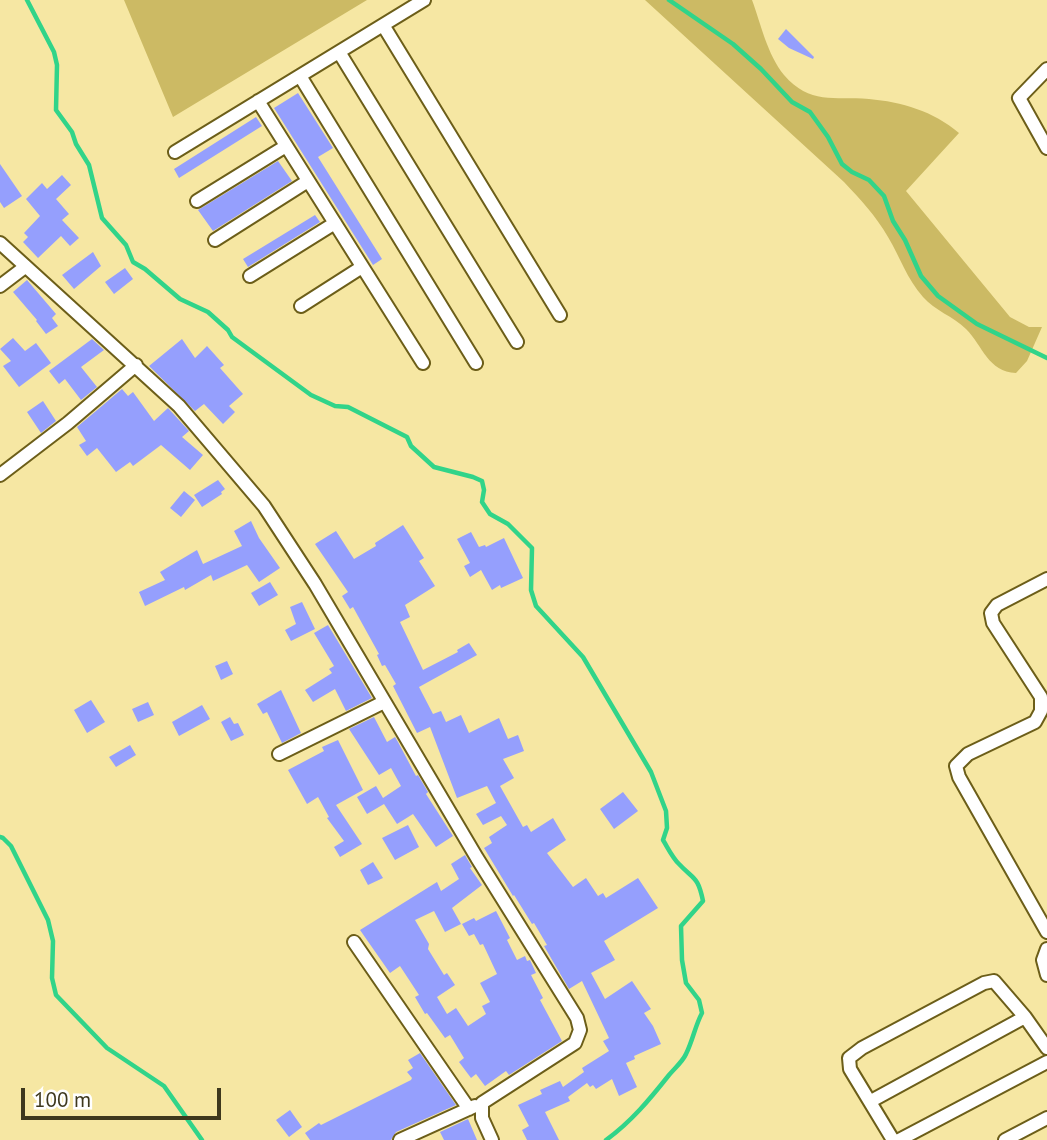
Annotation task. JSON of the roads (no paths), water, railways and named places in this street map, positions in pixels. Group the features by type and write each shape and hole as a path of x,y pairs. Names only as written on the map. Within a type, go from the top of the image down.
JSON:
{"street":[{"path":"175,152 424,0"},
{"path":"383,25 560,314"},
{"path":"339,52 517,342"},
{"path":"1047,69 1019,98 1047,148"},
{"path":"300,76 476,363"},
{"path":"258,101 423,363"},
{"path":"197,201 286,145"},
{"path":"215,240 308,181"},
{"path":"250,276 335,223"},
{"path":"0,243 179,406 264,506 315,584 477,858 576,1018 580,1030 575,1043 482,1104 400,1140"},
{"path":"0,286 25,267"},
{"path":"301,306 362,267"},
{"path":"0,475 68,423 136,365"},
{"path":"1047,579 997,605 991,613 993,622 1041,697 1041,710 1035,722 968,754 956,766 959,777 1047,932"},
{"path":"279,754 384,702"},
{"path":"354,942 468,1109"},
{"path":"1047,949 1043,960 1047,975"},
{"path":"893,1140 850,1069 849,1058 862,1048 984,983 994,981 1047,1048"},
{"path":"871,1101 1025,1017"},
{"path":"900,1140 1047,1062"},
{"path":"482,1104 482,1118 492,1140"},
{"path":"1005,1140 1047,1118"}],"waterway":[{"path":"27,0 54,52 57,65 56,110 72,132 89,165 102,218 126,245 133,262 180,299 208,312 232,337 311,395 335,406 348,407 407,437 411,446 434,467 482,481 482,502 490,514 508,524 532,548 531,590 536,606 583,657 651,772 666,811 667,828 663,840 697,883 703,901 681,926 686,983 699,1000 702,1013 683,1059 640,1110 606,1140"},
{"path":"669,0 733,44 792,102 810,112 828,137 842,164 869,180 884,196 893,221 921,276 938,296 977,324 1047,358"},
{"path":"0,837 11,846 48,920 53,941 52,978 56,995 107,1048 164,1086 202,1140"}]}
